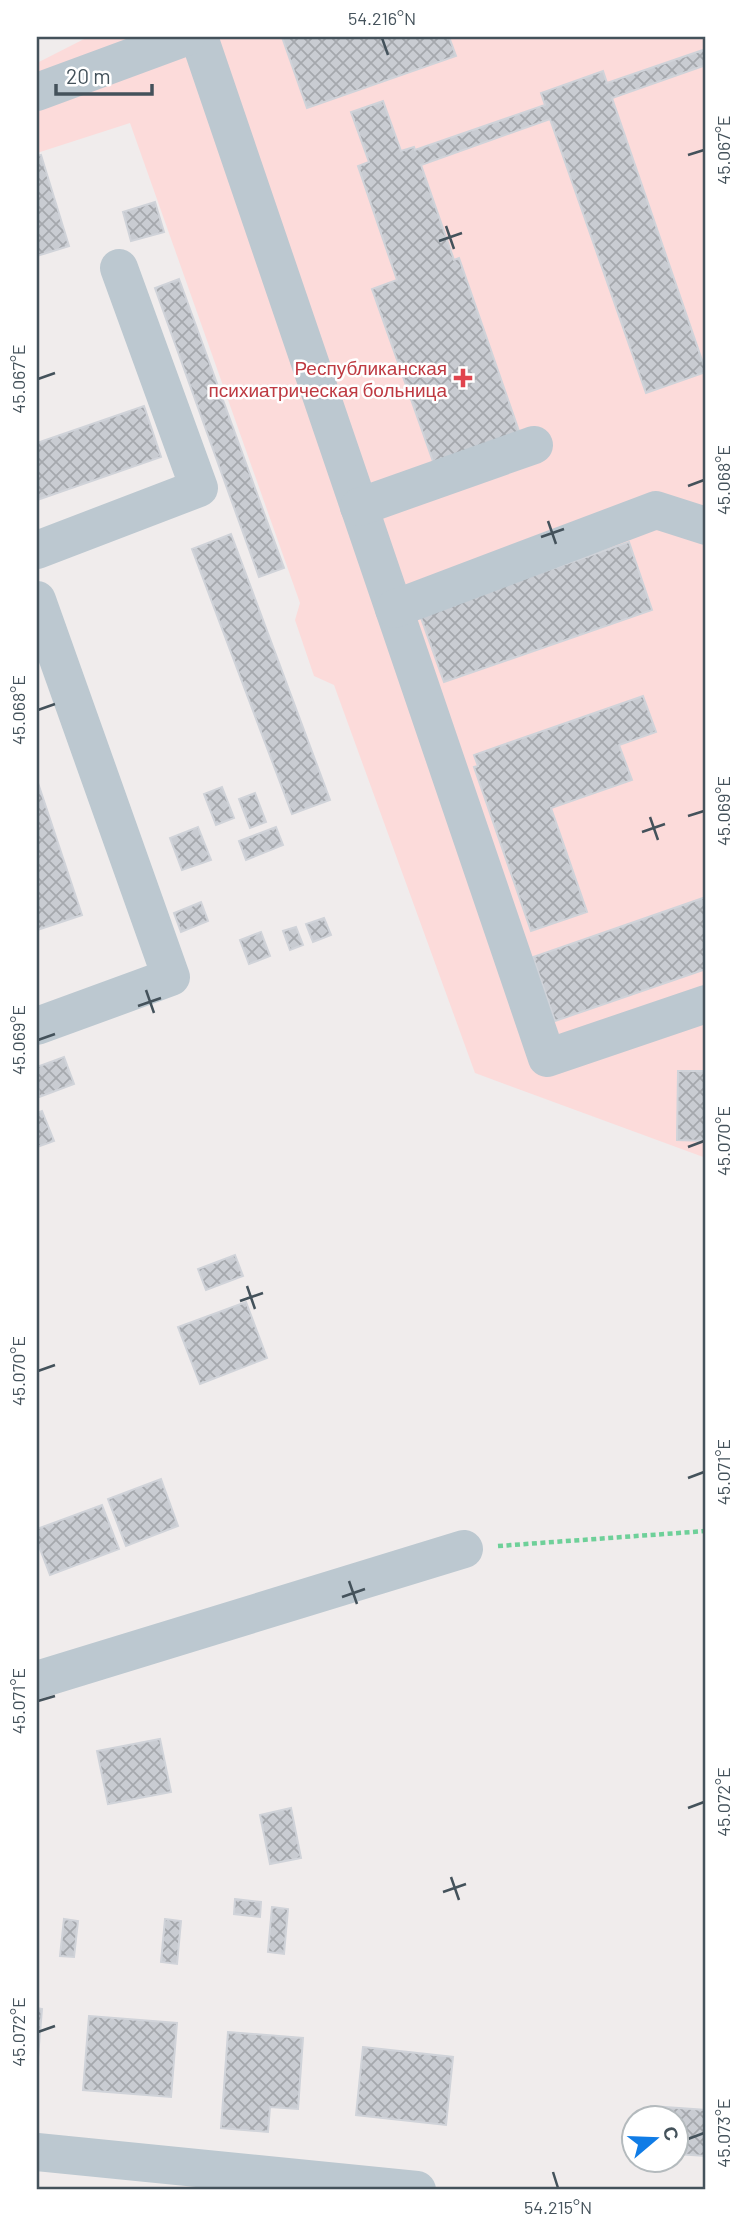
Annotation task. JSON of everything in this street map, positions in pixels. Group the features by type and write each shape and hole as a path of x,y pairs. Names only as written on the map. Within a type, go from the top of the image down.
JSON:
{"street":[{"path":"37,92 186,37"},
{"path":"199,37 547,1058 706,1004"},
{"path":"37,550 199,488 119,268"},
{"path":"359,506 534,445"},
{"path":"394,609 656,510 706,526"},
{"path":"37,600 172,977 37,1026"},
{"path":"37,1680 464,1549"},
{"path":"37,2152 416,2190"}],"path":[{"path":"464,1549 706,1531"}],"shaded area":[{"name":"Республиканская психиатрическая больница","path":"88,37 706,37 706,1158 475,1073 334,685 314,676 295,620 300,603 130,123 37,153 37,63"}],"building":[{"path":"282,37 449,37 456,56 307,108"},
{"path":"706,49 706,65 612,98 706,372 646,393 550,119 421,165 454,260 459,258 521,437 435,467 372,289 397,280 358,166 369,162 351,112 383,101 401,151 414,147 415,150 545,105 541,93 603,71 607,83"},
{"path":"41,155 69,246 37,256 37,156"},
{"path":"155,202 164,232 131,241 123,212"},
{"path":"179,279 284,568 259,577 155,288"},
{"path":"144,406 161,457 37,500 37,443"},
{"path":"231,534 330,800 292,814 192,549"},
{"path":"629,542 652,610 444,682 420,615"},
{"path":"643,696 656,732 619,745 632,780 551,808 587,912 531,931 474,767 478,766 474,755"},
{"path":"37,780 82,915 37,930"},
{"path":"222,787 234,818 216,825 204,794"},
{"path":"255,793 266,822 250,828 239,799"},
{"path":"198,827 211,860 182,870 170,838"},
{"path":"276,827 283,845 246,860 239,841"},
{"path":"706,897 706,969 555,1021 533,957"},
{"path":"201,902 208,921 181,932 174,913"},
{"path":"324,918 331,935 313,942 306,924"},
{"path":"296,927 303,945 290,950 283,931"},
{"path":"261,932 270,956 249,964 240,940"},
{"path":"64,1057 74,1084 39,1097 37,1067"},
{"path":"678,1071 706,1071 706,1141 677,1140"},
{"path":"42,1111 54,1141 37,1147 37,1113"},
{"path":"235,1255 243,1276 206,1290 198,1269"},
{"path":"246,1302 267,1358 200,1384 178,1327"},
{"path":"161,1479 178,1526 126,1546 108,1499"},
{"path":"102,1505 119,1549 50,1575 37,1541 37,1529"},
{"path":"160,1739 171,1792 108,1804 97,1751"},
{"path":"291,1808 301,1858 270,1864 260,1815"},
{"path":"235,1899 261,1902 260,1917 234,1914"},
{"path":"272,1907 288,1909 284,1954 268,1952"},
{"path":"64,1919 78,1921 74,1957 60,1956"},
{"path":"165,1919 181,1921 177,1964 161,1962"},
{"path":"37,2008 42,2009 37,2069"},
{"path":"89,2016 177,2023 171,2097 83,2090"},
{"path":"228,2032 303,2038 298,2109 270,2107 268,2132 221,2128"},
{"path":"363,2047 453,2057 446,2125 356,2115"},
{"path":"690,2109 706,2110 706,2156 690,2155"}],"place":[{"name":"Республиканская психиатрическая больница","path":"463,378"}]}
